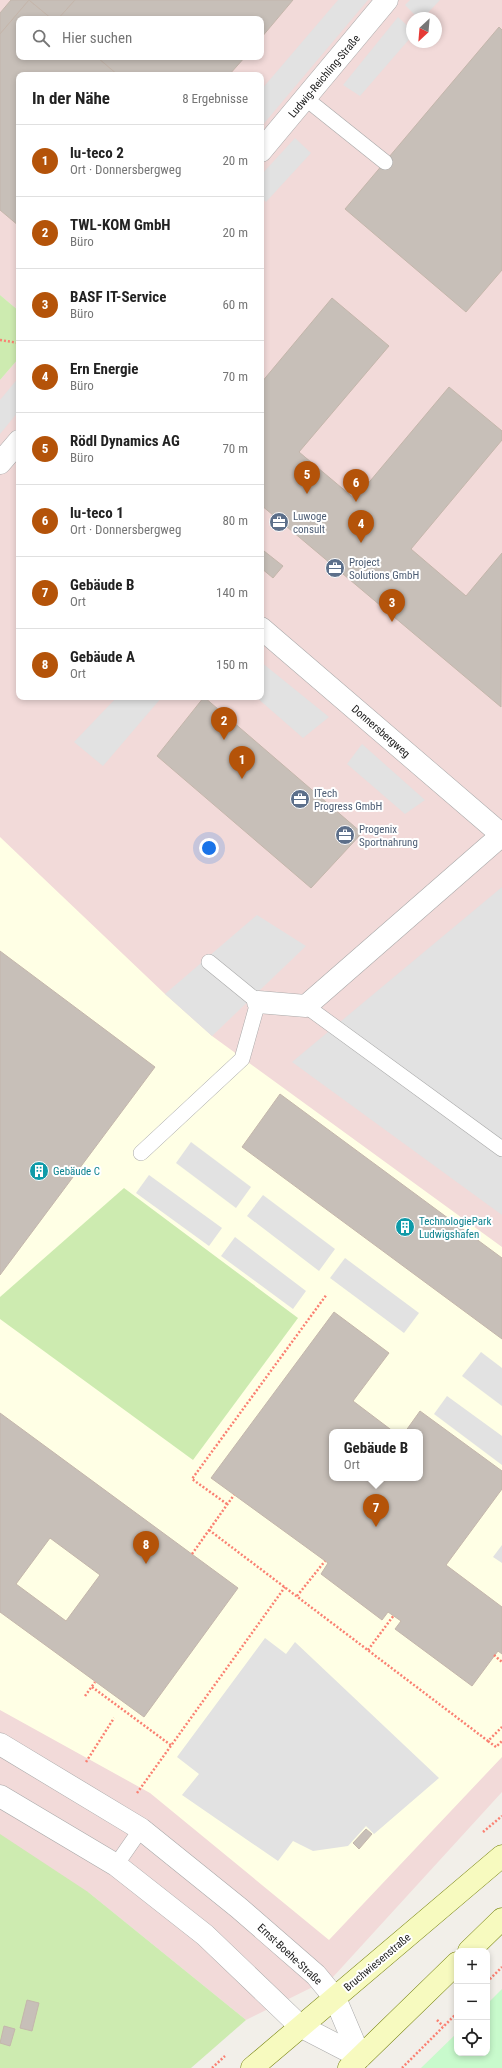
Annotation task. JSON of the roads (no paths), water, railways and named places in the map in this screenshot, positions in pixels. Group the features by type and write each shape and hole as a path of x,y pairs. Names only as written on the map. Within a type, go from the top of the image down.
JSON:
{"main road":[{"name":"Bruchwiesenstraße","path":"252,2068 502,1856"},
{"path":"472,1948 502,1919"},
{"path":"354,2063 454,1966"}],"street":[{"name":"Ludwig-Reichling-Straße","path":"264,147 387,0"},
{"path":"0,463 16,444"},
{"name":"Donnersbergweg","path":"264,631 502,835 306,1006"},
{"path":"258,1002 306,1006"},
{"name":"Ernst-Boehe-Straße","path":"0,1744 141,1829 239,1908 316,1976 335,1998 354,2063"},
{"path":"0,1796 116,1866 205,1935 300,2026 354,2063"}],"lane":[{"path":"305,98 385,162"},
{"path":"141,1153 242,1059 258,1002 209,962"},
{"path":"306,1006 502,1149"},
{"path":"116,1866 141,1829"}],"place":[{"name":"Rödl Dynamics AG","path":"307,494"},
{"name":"lu-teco 1","path":"356,502"},
{"name":"Luwoge consult","path":"279,522"},
{"name":"Ern Energie","path":"361,543"},
{"name":"Project Solutions GmbH","path":"335,568"},
{"name":"BASF IT-Service","path":"392,622"},
{"name":"TWL-KOM GmbH","path":"224,740"},
{"name":"lu-teco 2","path":"242,779"},
{"name":"ITech Progress GmbH","path":"300,799"},
{"name":"Progenix Sportnahrung","path":"345,835"},
{"name":"Gebäude C","path":"39,1171"},
{"name":"TechnologiePark Ludwigshafen","path":"405,1227"},
{"name":"Gebäude B","path":"376,1527"},
{"name":"Gebäude A","path":"146,1564"}]}
